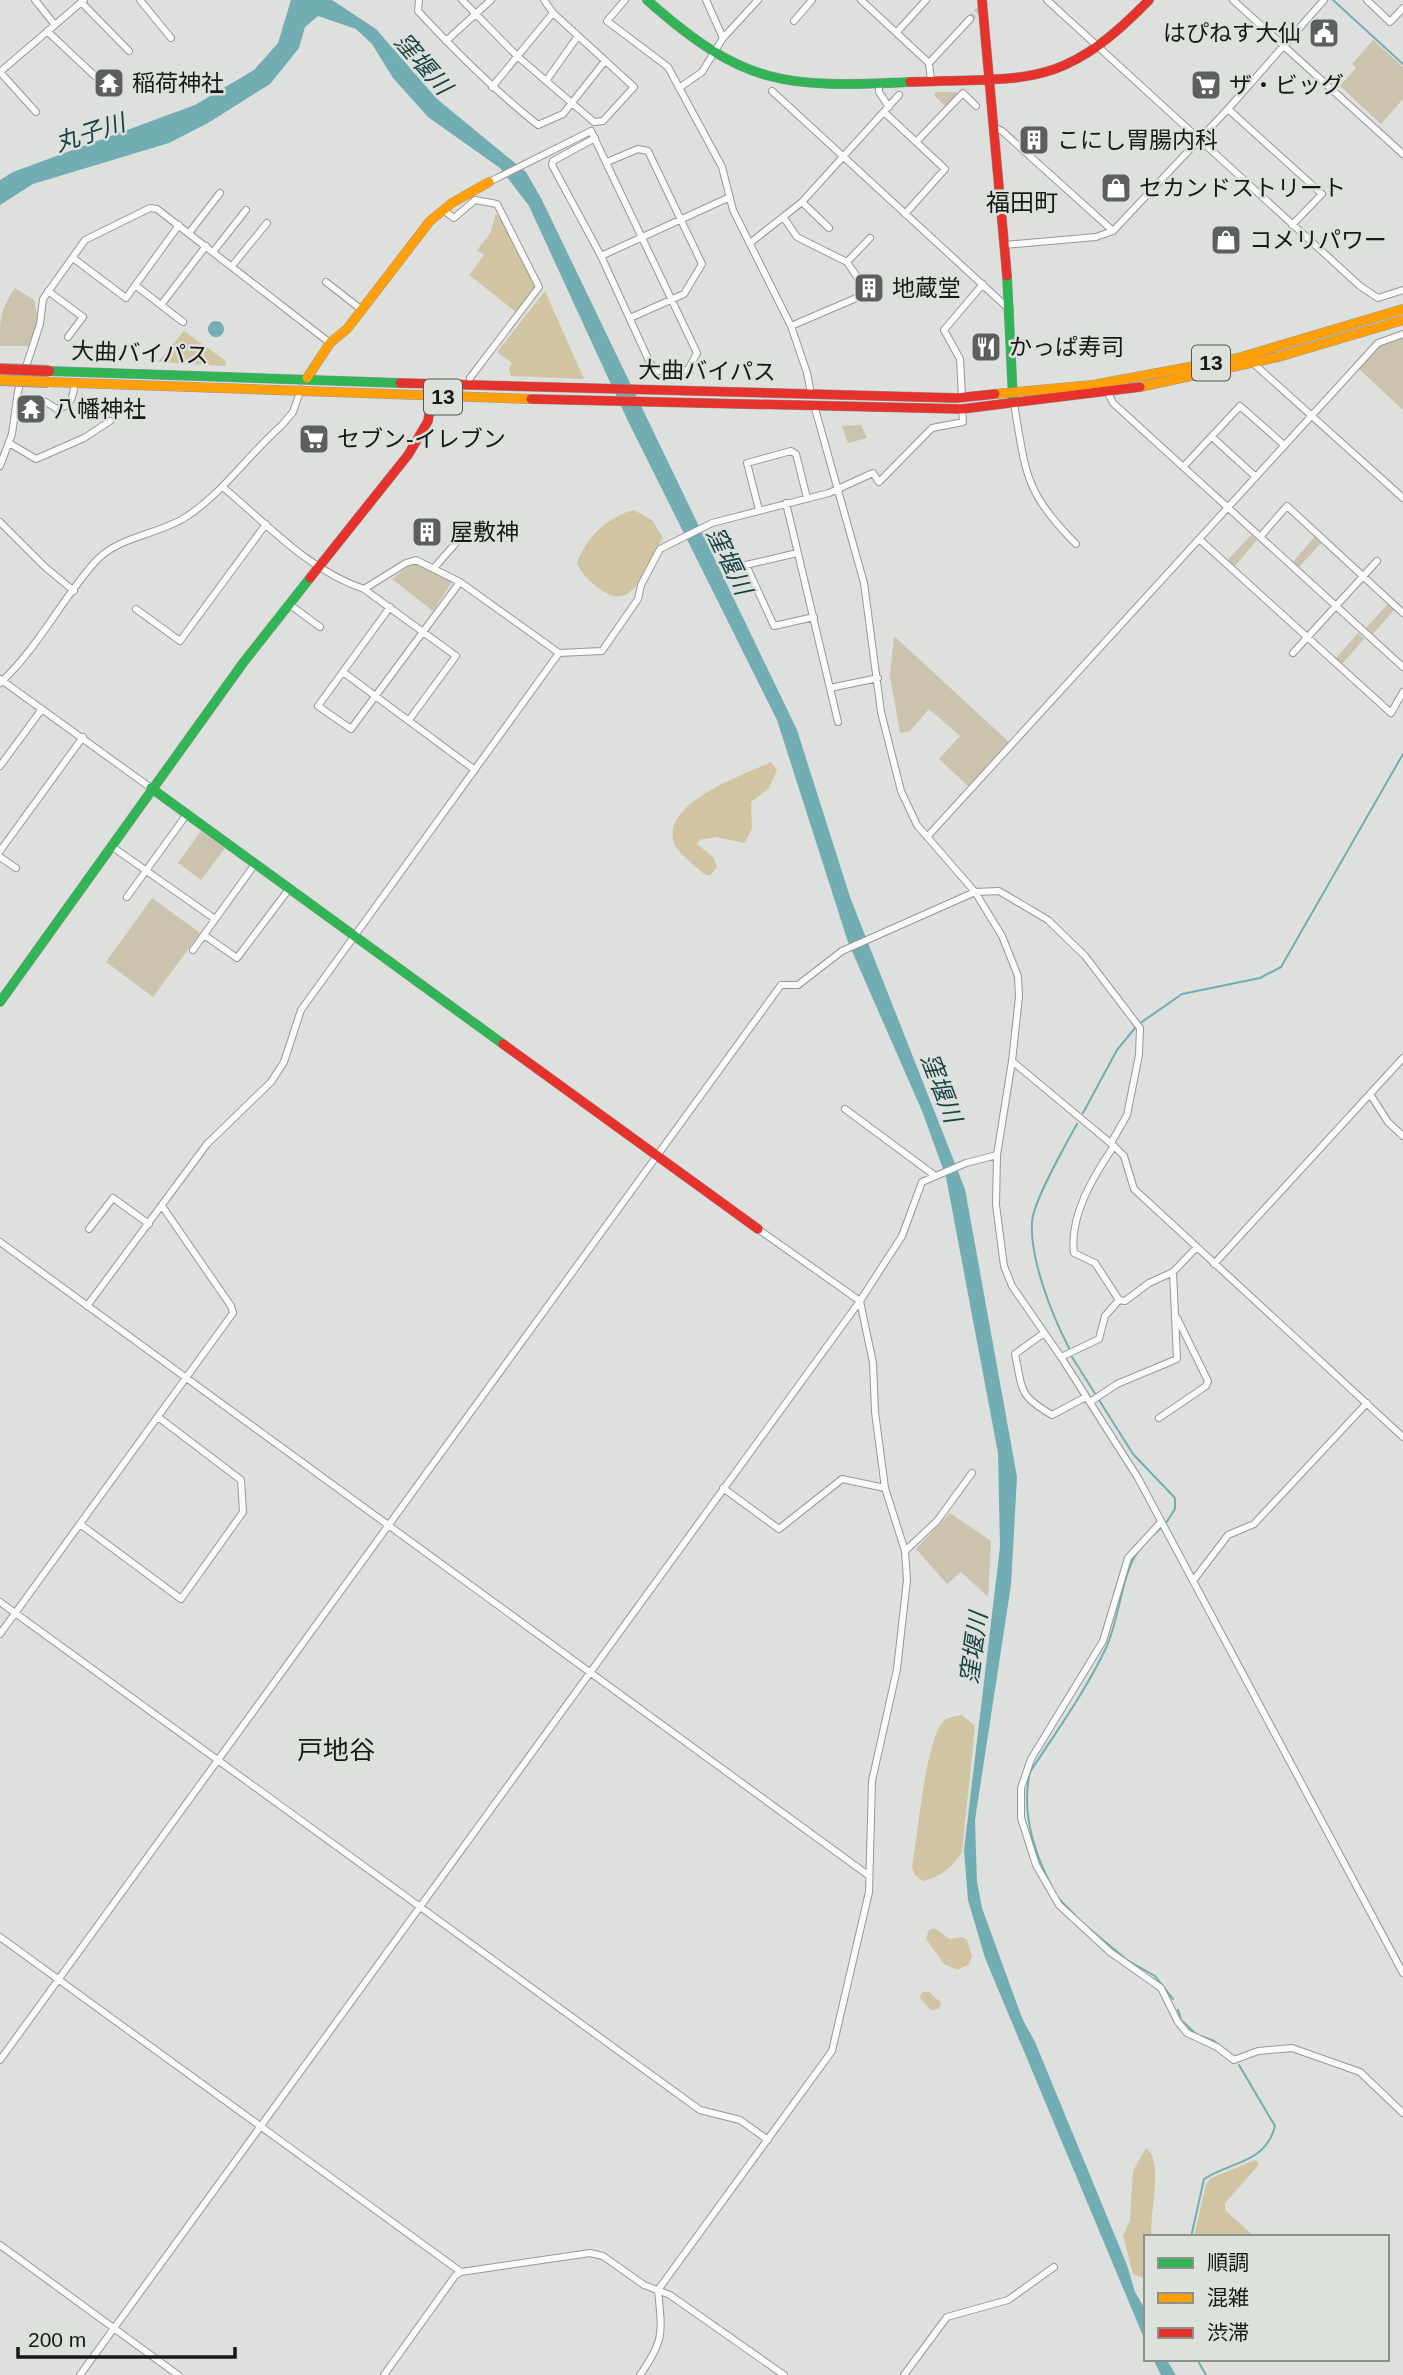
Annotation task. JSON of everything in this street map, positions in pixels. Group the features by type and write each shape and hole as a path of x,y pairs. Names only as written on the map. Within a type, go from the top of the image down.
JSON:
{"main road":[{"path":"647,0 695,42 751,72 789,82 879,83 988,80 1037,76 1064,68 1100,48 1149,0"},
{"path":"982,0 1010,310 1013,399"},
{"path":"307,377 330,343 347,329 430,221 489,182"},
{"name":"大曲バイパス","path":"1013,399 1244,357 1403,309"},
{"name":"大曲バイパス","path":"0,369 75,383 432,397 815,408 962,403 1108,393 1253,363 1403,320"},
{"name":"大曲バイパス","path":"0,380 49,377 307,377 589,389 811,394 962,403"},
{"path":"0,1002 151,788 289,604 422,435 432,397"},
{"path":"151,788 758,1229"}],"street":[{"path":"35,0 55,25"},
{"path":"140,0 172,38"},
{"path":"419,0 418,11 446,41 492,87 538,125 562,114 605,61"},
{"path":"462,0 517,56 546,81 594,122 603,121 634,87 553,13 544,0"},
{"path":"446,41 491,0"},
{"path":"625,0 607,21 668,66 722,167 730,197 791,326 807,373 864,583 881,712 901,791 909,810 927,837 975,892 1002,936 1018,976 1019,997 1012,1061 997,1155 996,1205 1004,1266 1012,1286 1062,1357 1138,1478 1403,1973"},
{"path":"706,0 723,38"},
{"path":"679,88 702,72 723,38 758,0"},
{"path":"794,21 813,0"},
{"path":"897,33 926,0"},
{"path":"1047,0 1370,294 1378,298 1403,290"},
{"path":"1233,0 1403,154"},
{"path":"1004,245 1096,237 1113,231 1228,109 1324,0"},
{"path":"1367,0 1390,22 1403,8"},
{"path":"36,112 0,72 83,1 129,51"},
{"path":"867,2 929,63 931,81"},
{"path":"492,87 553,13"},
{"path":"929,63 970,19"},
{"path":"47,31 98,79"},
{"path":"546,81 578,36"},
{"path":"879,83 879,92 886,110 946,169 905,214"},
{"path":"772,92 1010,310"},
{"path":"916,142 963,93 976,106"},
{"path":"750,243 802,202 900,95"},
{"path":"1228,109 1322,194 1292,225"},
{"path":"489,182 591,131 594,122"},
{"path":"992,127 1002,131 1113,231"},
{"path":"591,131 595,138 607,162 697,353 688,370 657,372 601,256 552,165 553,161 595,138"},
{"path":"607,162 638,149 648,151 702,264 684,294 630,318"},
{"path":"188,233 220,193"},
{"path":"601,256 730,197"},
{"path":"443,210 454,218 475,200 497,204 539,287 470,378"},
{"path":"802,202 828,228"},
{"path":"0,466 9,443 18,391 30,360 43,299 85,240 150,208 157,208 330,343"},
{"path":"213,252 246,210"},
{"path":"784,218 797,237 830,251 847,262 868,293 791,326"},
{"path":"232,266 267,223"},
{"path":"73,258 126,298 178,225"},
{"path":"847,262 870,237"},
{"path":"161,305 206,246"},
{"path":"326,282 362,310"},
{"path":"364,589 406,563 416,560 460,582 559,653 603,651 638,599 655,555 670,543 712,523 807,498 873,473 879,482 932,428 963,422 960,359 944,330 983,284"},
{"path":"135,285 183,322"},
{"path":"48,291 83,317 68,337"},
{"path":"927,837 1378,343 1403,334"},
{"path":"1253,363 1403,498"},
{"path":"151,788 1,681 18,668 104,554 116,546 182,519 224,488 293,412 307,377"},
{"path":"46,402 57,409 67,405 73,396 75,383"},
{"path":"1108,393 1114,403 1403,667"},
{"path":"1013,399 1032,490 1053,521 1076,544"},
{"path":"1184,466 1240,406 1284,445"},
{"path":"9,443 36,459 84,438 110,421"},
{"path":"1212,437 1256,477"},
{"path":"759,510 747,463 791,452 796,454 807,498"},
{"path":"224,488 317,568 364,589 456,656 409,720"},
{"path":"786,503 838,722"},
{"path":"1260,537 1287,506 1403,613"},
{"path":"0,522 45,567 74,591"},
{"path":"136,609 180,641 266,524"},
{"path":"434,568 469,528"},
{"path":"1199,539 1391,713 1403,692"},
{"path":"797,553 746,565 774,626 814,617"},
{"path":"1293,653 1377,561"},
{"path":"390,607 318,706 351,729 460,582"},
{"path":"289,604 320,626"},
{"path":"87,1306 162,1206 170,1189 207,1144 271,1082 284,1062 301,1010 559,653"},
{"path":"343,672 475,770"},
{"path":"830,688 878,678"},
{"path":"0,766 42,709"},
{"path":"16,868 0,854 83,737"},
{"path":"127,897 187,814"},
{"path":"111,846 215,919"},
{"path":"193,950 255,864"},
{"path":"204,935 237,958 289,889"},
{"path":"0,2060 781,985 798,985 842,951 975,892 999,891 1048,920 1084,956 1137,1024 1139,1055 1127,1115 1092,1178 1073,1240 1074,1253 1095,1263 1119,1300 1125,1301 1149,1283 1173,1272 1197,1247"},
{"path":"1214,1264 1403,1058"},
{"path":"1012,1061 1124,1156 1134,1189 1403,1437"},
{"path":"1370,1094 1388,1122 1403,1136"},
{"path":"845,1109 935,1175"},
{"path":"80,2375 860,1301 902,1236 922,1182 966,1163 997,1155"},
{"path":"89,1229 113,1198 149,1224"},
{"path":"0,1634 233,1313 231,1306 162,1206"},
{"path":"640,2375 659,2348 662,2332 658,2290 832,2051 869,1892 872,1782 902,1632 907,1580 905,1551 885,1488 875,1412 873,1363 860,1301 758,1229"},
{"path":"0,1242 868,1875"},
{"path":"1044,1333 1015,1354 1023,1393 1027,1400 1052,1415 1177,1359 1173,1272"},
{"path":"1062,1357 1099,1339 1105,1316 1119,1300"},
{"path":"1159,1418 1206,1386 1208,1381 1176,1317"},
{"path":"1193,1581 1228,1535 1254,1524 1367,1404"},
{"path":"79,1524 181,1599 243,1512 241,1480 158,1417"},
{"path":"905,1551 937,1521 972,1473"},
{"path":"723,1488 779,1529 842,1479 885,1488"},
{"path":"1161,1522 1128,1558 1103,1641 1024,1774 1021,1818 1036,1865 1059,1905 1083,1930 1161,1988 1178,2022 1187,2033 1217,2047 1234,2060 1258,2051 1292,2048 1360,2072 1403,2113"},
{"path":"0,1602 700,2110 740,2120 768,2140"},
{"path":"0,1937 461,2272"},
{"path":"0,2245 178,2375"},
{"path":"384,2375 455,2276 461,2272 590,2253 603,2256 644,2285 670,2295 784,2375"},
{"path":"904,2375 947,2317 1008,2301 1054,2267"}],"shaded area":[{"path":"1373,40 1403,67 1403,99 1381,124 1340,86 1356,68 1352,64"},
{"path":"936,92 958,94 946,107 934,95"},
{"path":"496,214 504,221 537,287 516,312 469,275 484,255 477,250 490,234"},
{"path":"15,288 34,300 38,319 29,346 0,346 2,314"},
{"path":"545,291 584,379 511,376 509,369 512,363 497,352"},
{"path":"184,331 226,361 225,366 158,362"},
{"path":"1403,336 1403,410 1358,368 1379,345"},
{"path":"861,425 867,438 848,443 842,426"},
{"path":"634,510 652,520 663,538 633,590 614,596 591,582 577,563 586,545 599,529 615,517"},
{"path":"1251,535 1257,540 1235,566 1228,560"},
{"path":"1315,536 1322,542 1299,567 1293,562"},
{"path":"414,562 452,582 433,611 392,579"},
{"path":"1389,603 1395,609 1373,634 1366,628"},
{"path":"1358,633 1364,639 1342,664 1336,658"},
{"path":"894,636 1009,742 968,786 939,759 960,736 929,709 910,731 900,733 890,676"},
{"path":"771,762 777,770 769,788 751,802 752,828 745,843 716,837 699,840 697,844 714,858 717,867 710,876 704,874 683,856 674,843 673,828 680,815 708,792"},
{"path":"201,831 225,848 201,880 178,863"},
{"path":"152,898 200,933 153,997 106,962"},
{"path":"950,1513 991,1541 988,1597 961,1572 947,1584 916,1549"},
{"path":"962,1715 975,1726 962,1852 946,1871 923,1881 915,1875 912,1867 928,1765 939,1728 946,1719"},
{"path":"934,1928 950,1939 962,1937 967,1940 972,1956 969,1964 958,1970 944,1964 926,1939 929,1930"},
{"path":"923,1992 929,1992 941,2003 939,2009 931,2010 919,1997"},
{"path":"1146,2148 1152,2155 1155,2176 1152,2235 1144,2235 1144,2278 1133,2274 1123,2236 1130,2220 1133,2171"},
{"path":"1255,2160 1259,2163 1225,2203 1225,2210 1253,2235 1194,2235 1206,2184 1211,2178"}],"water":[{"path":"291,0 332,0 376,29 437,99 526,172 542,200 797,730 850,897 965,1189 1017,1477 1011,1585 975,1820 977,1882 982,1908 1022,2018 1035,2042 1127,2265 1135,2292 1144,2308 1144,2338 985,1958 968,1900 964,1850 1000,1547 998,1453 946,1177 922,1111 848,942 777,720 627,419 529,206 500,168 428,117 393,78 372,44 356,29 318,16 305,27 299,48 270,84 208,123 169,143 33,184 0,205 0,180 13,172 195,105 254,70 278,43"},
{"path":"216,321 222,323 222,335 216,337 210,335 208,329 210,323"},
{"path":"1154,2361 1167,2361 1176,2375 1161,2375"}],"waterway":[{"path":"1333,0 1403,64"},
{"path":"1139,1024 1182,994 1260,978 1281,967 1403,754"},
{"path":"1083,1113 1117,1050 1135,1028"},
{"path":"1069,1348 1049,1304 1038,1270 1032,1223 1043,1188 1077,1124"},
{"path":"1072,1357 1133,1454 1175,1498 1175,1509 1166,1523"},
{"path":"1153,1535 1162,1527"},
{"path":"1051,1885 1030,1830 1027,1801 1030,1772 1080,1696 1106,1648 1124,1584 1138,1552"},
{"path":"1059,1899 1075,1915"},
{"path":"1086,1926 1127,1960 1155,1976 1173,1999"},
{"path":"1178,2010 1181,2020 1196,2034"},
{"path":"1201,2036 1214,2041 1234,2057"},
{"path":"1191,2235 1204,2179 1256,2154 1271,2138 1275,2126 1239,2065"},
{"path":"1198,2361 1206,2375"}],"tunnel":[{"path":"970,19 989,0"}],"traffic: fast":[{"path":"647,0 711,50 768,76 829,84 910,82"},
{"path":"1007,276 1013,399"},
{"path":"49,371 400,383"},
{"path":"0,1002 243,663 310,578"},
{"path":"151,788 503,1044"}],"traffic: slow":[{"path":"307,378 330,343 347,329 430,221 452,203 489,182"},
{"path":"995,394 1093,385 1238,358 1403,309"},
{"path":"1140,387 1278,357 1403,320"},
{"path":"0,380 48,382"},
{"path":"48,382 531,399"}],"traffic: jam":[{"path":"982,0 1007,276"},
{"path":"910,82 1014,78 1066,65 1118,29 1149,0"},
{"path":"0,369 49,371"},
{"path":"400,383 957,398 995,394"},
{"path":"531,399 962,409 1140,387"},
{"path":"310,578 408,455 428,421 432,397"},
{"path":"503,1044 758,1229"}],"place":[{"name":"はぴねす大仙","path":"1324,33"},
{"name":"稲荷神社","path":"109,83"},
{"name":"ザ・ビッグ","path":"1206,85"},
{"name":"こにし胃腸内科","path":"1034,140"},
{"name":"セカンドストリート","path":"1116,188"},
{"name":"コメリパワー","path":"1226,240"},
{"name":"地蔵堂","path":"869,288"},
{"name":"かっぱ寿司","path":"986,347"},
{"name":"八幡神社","path":"31,409"},
{"name":"セブン-イレブン","path":"314,439"},
{"name":"屋敷神","path":"427,532"}],"district":[{"name":"福田町","path":"1022,203"},
{"name":"戸地谷","path":"336,1750"}],"water label":[{"name":"窪堰川","path":"423,64"},
{"name":"丸子川","path":"90,133"},
{"name":"窪堰川","path":"729,561"},
{"name":"窪堰川","path":"941,1088"},
{"name":"窪堰川","path":"974,1648"}]}
